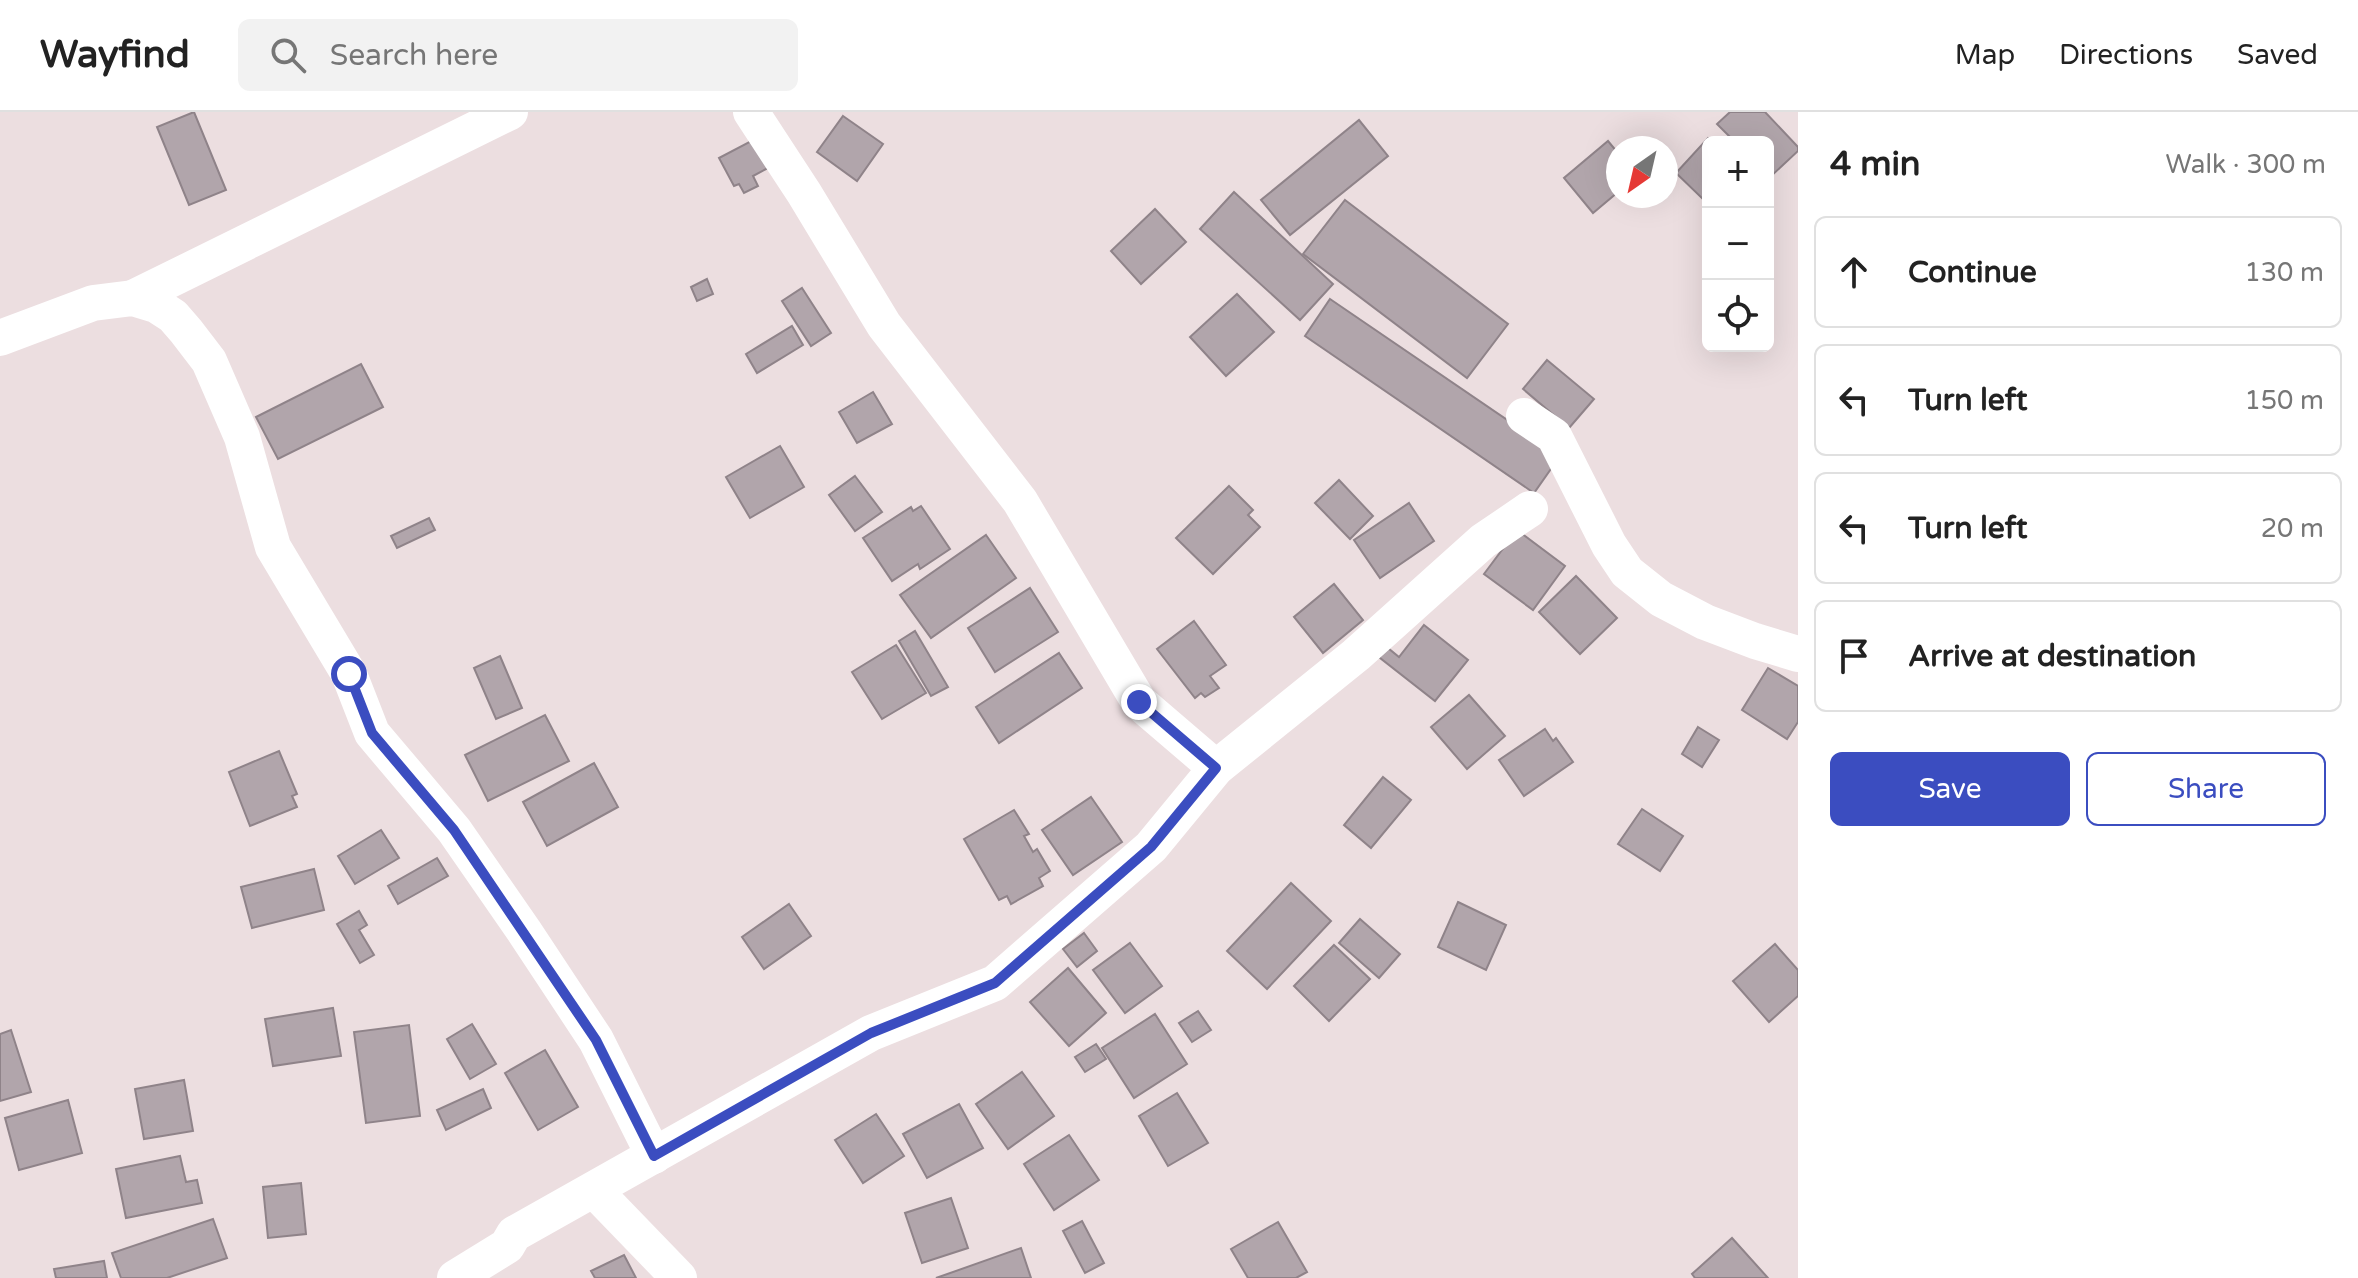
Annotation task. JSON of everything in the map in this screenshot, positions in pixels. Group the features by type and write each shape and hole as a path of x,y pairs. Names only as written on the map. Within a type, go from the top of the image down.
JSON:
{"street":[{"path":"0,338 93,303 133,298 510,112"},
{"path":"751,112 884,325 1020,501 1139,702 1216,768"},
{"path":"133,298 156,305 173,316 209,361 242,437 273,547 349,674 372,733 454,830 524,931 596,1040 654,1156"},
{"path":"1524,416 1554,436 1609,545 1627,572 1661,599 1705,622 1798,654"},
{"path":"455,1278 507,1246 514,1234 871,1033 995,983 1151,847 1216,768 1356,655 1483,541 1530,509"},
{"path":"594,1190 679,1278"}],"building":[{"path":"194,112 226,190 189,205 157,127"},
{"path":"1730,112 1765,112 1798,147 1798,151 1774,173 1774,136 1729,136 1717,124"},
{"path":"843,116 883,144 857,181 817,152"},
{"path":"1359,120 1388,156 1290,235 1261,200"},
{"path":"755,139 770,167 753,176 758,186 744,193 739,184 734,186 719,158"},
{"path":"1606,143 1606,202 1593,213 1564,178"},
{"path":"1702,145 1702,198 1678,175 1678,171"},
{"path":"1234,192 1333,284 1300,320 1200,229"},
{"path":"1345,200 1508,324 1467,378 1303,254"},
{"path":"1155,209 1186,242 1141,284 1111,251"},
{"path":"707,279 713,294 697,301 691,287"},
{"path":"802,288 831,333 811,346 782,301"},
{"path":"1237,294 1274,332 1226,376 1190,337"},
{"path":"1330,299 1560,456 1534,493 1305,336"},
{"path":"792,326 803,345 757,373 746,354"},
{"path":"1547,360 1594,399 1569,428 1523,389"},
{"path":"361,364 383,407 278,459 256,417"},
{"path":"873,392 892,424 857,443 839,412"},
{"path":"780,446 804,487 750,518 726,477"},
{"path":"855,476 882,512 855,531 829,495"},
{"path":"1339,480 1373,516 1350,539 1315,503"},
{"path":"1229,486 1253,510 1248,515 1260,527 1213,574 1176,538"},
{"path":"1409,503 1434,541 1380,578 1354,540"},
{"path":"921,506 950,549 920,569 918,564 892,581 863,538 911,507 913,511"},
{"path":"429,518 435,530 397,548 391,536"},
{"path":"1517,530 1565,566 1533,610 1484,574"},
{"path":"986,535 1016,578 931,638 900,595"},
{"path":"1576,576 1617,618 1580,654 1539,612"},
{"path":"1334,584 1363,620 1323,653 1294,617"},
{"path":"1030,588 1058,632 995,672 968,628"},
{"path":"1194,621 1226,665 1210,676 1219,688 1205,697 1201,693 1195,698 1157,649"},
{"path":"1424,625 1468,660 1435,701 1375,654 1383,644 1399,657"},
{"path":"915,631 948,687 931,696 899,641"},
{"path":"896,645 926,693 882,719 852,672"},
{"path":"1059,653 1082,688 999,743 976,707"},
{"path":"500,656 522,708 496,719 474,668"},
{"path":"1768,668 1798,686 1798,722 1787,739 1742,710"},
{"path":"1469,695 1505,736 1467,769 1431,727"},
{"path":"545,715 569,761 488,801 465,755"},
{"path":"1698,727 1719,740 1702,767 1682,754"},
{"path":"1545,729 1553,741 1556,738 1573,762 1524,796 1499,760"},
{"path":"279,751 297,794 292,796 297,807 250,826 229,772"},
{"path":"594,763 618,807 547,846 523,802"},
{"path":"1383,777 1411,800 1371,848 1344,825"},
{"path":"1091,797 1122,842 1073,875 1042,830"},
{"path":"1642,809 1683,836 1660,871 1618,844"},
{"path":"1014,810 1029,834 1024,836 1033,852 1037,849 1050,871 1039,878 1043,886 1011,904 1007,896 999,900 964,839"},
{"path":"381,830 399,858 355,884 338,856"},
{"path":"437,858 448,876 398,904 388,886"},
{"path":"314,869 324,910 252,928 241,887"},
{"path":"1291,883 1331,921 1267,989 1227,951"},
{"path":"1458,902 1506,925 1486,970 1438,947"},
{"path":"789,904 811,936 764,969 742,937"},
{"path":"359,911 367,925 359,930 374,955 360,963 337,924"},
{"path":"1360,919 1400,954 1379,978 1339,943"},
{"path":"1084,933 1097,951 1077,967 1063,949"},
{"path":"1130,943 1162,986 1125,1013 1093,970"},
{"path":"1775,944 1798,970 1798,996 1769,1022 1733,981"},
{"path":"1334,945 1370,979 1329,1021 1294,986"},
{"path":"1068,968 1106,1013 1069,1046 1030,1002"},
{"path":"333,1008 341,1056 273,1066 265,1019"},
{"path":"1198,1011 1211,1030 1192,1042 1179,1023"},
{"path":"1155,1014 1187,1064 1134,1098 1102,1048"},
{"path":"472,1024 496,1064 470,1079 447,1039"},
{"path":"409,1025 420,1116 366,1123 354,1032"},
{"path":"11,1030 31,1092 0,1101 0,1034"},
{"path":"1096,1044 1106,1059 1085,1072 1075,1057"},
{"path":"545,1050 578,1107 538,1130 505,1073"},
{"path":"1022,1072 1054,1116 1008,1149 976,1104"},
{"path":"184,1080 193,1131 144,1139 135,1089"},
{"path":"483,1089 491,1108 446,1130 437,1110"},
{"path":"1177,1093 1208,1143 1168,1166 1139,1116"},
{"path":"68,1100 82,1153 19,1170 5,1118"},
{"path":"959,1104 983,1148 927,1178 903,1134"},
{"path":"876,1114 904,1156 863,1183 835,1140"},
{"path":"1069,1135 1099,1180 1054,1210 1024,1164"},
{"path":"180,1156 186,1182 197,1180 202,1203 126,1218 116,1169"},
{"path":"301,1183 306,1234 268,1238 263,1187"},
{"path":"951,1198 968,1248 922,1263 905,1213"},
{"path":"213,1219 227,1258 167,1278 121,1278 112,1253"},
{"path":"1082,1221 1104,1263 1085,1273 1063,1231"},
{"path":"1278,1222 1307,1272 1296,1278 1248,1278 1231,1249"},
{"path":"1732,1238 1768,1278 1695,1278 1692,1274"},
{"path":"1021,1248 1031,1278 936,1278"},
{"path":"624,1255 636,1278 595,1278 591,1271"},
{"path":"104,1261 107,1278 56,1278 54,1269"}],"route":[{"path":"349,674 372,733 454,830 596,1040 654,1156 871,1033 995,983 1151,847 1216,768 1139,702"}]}
